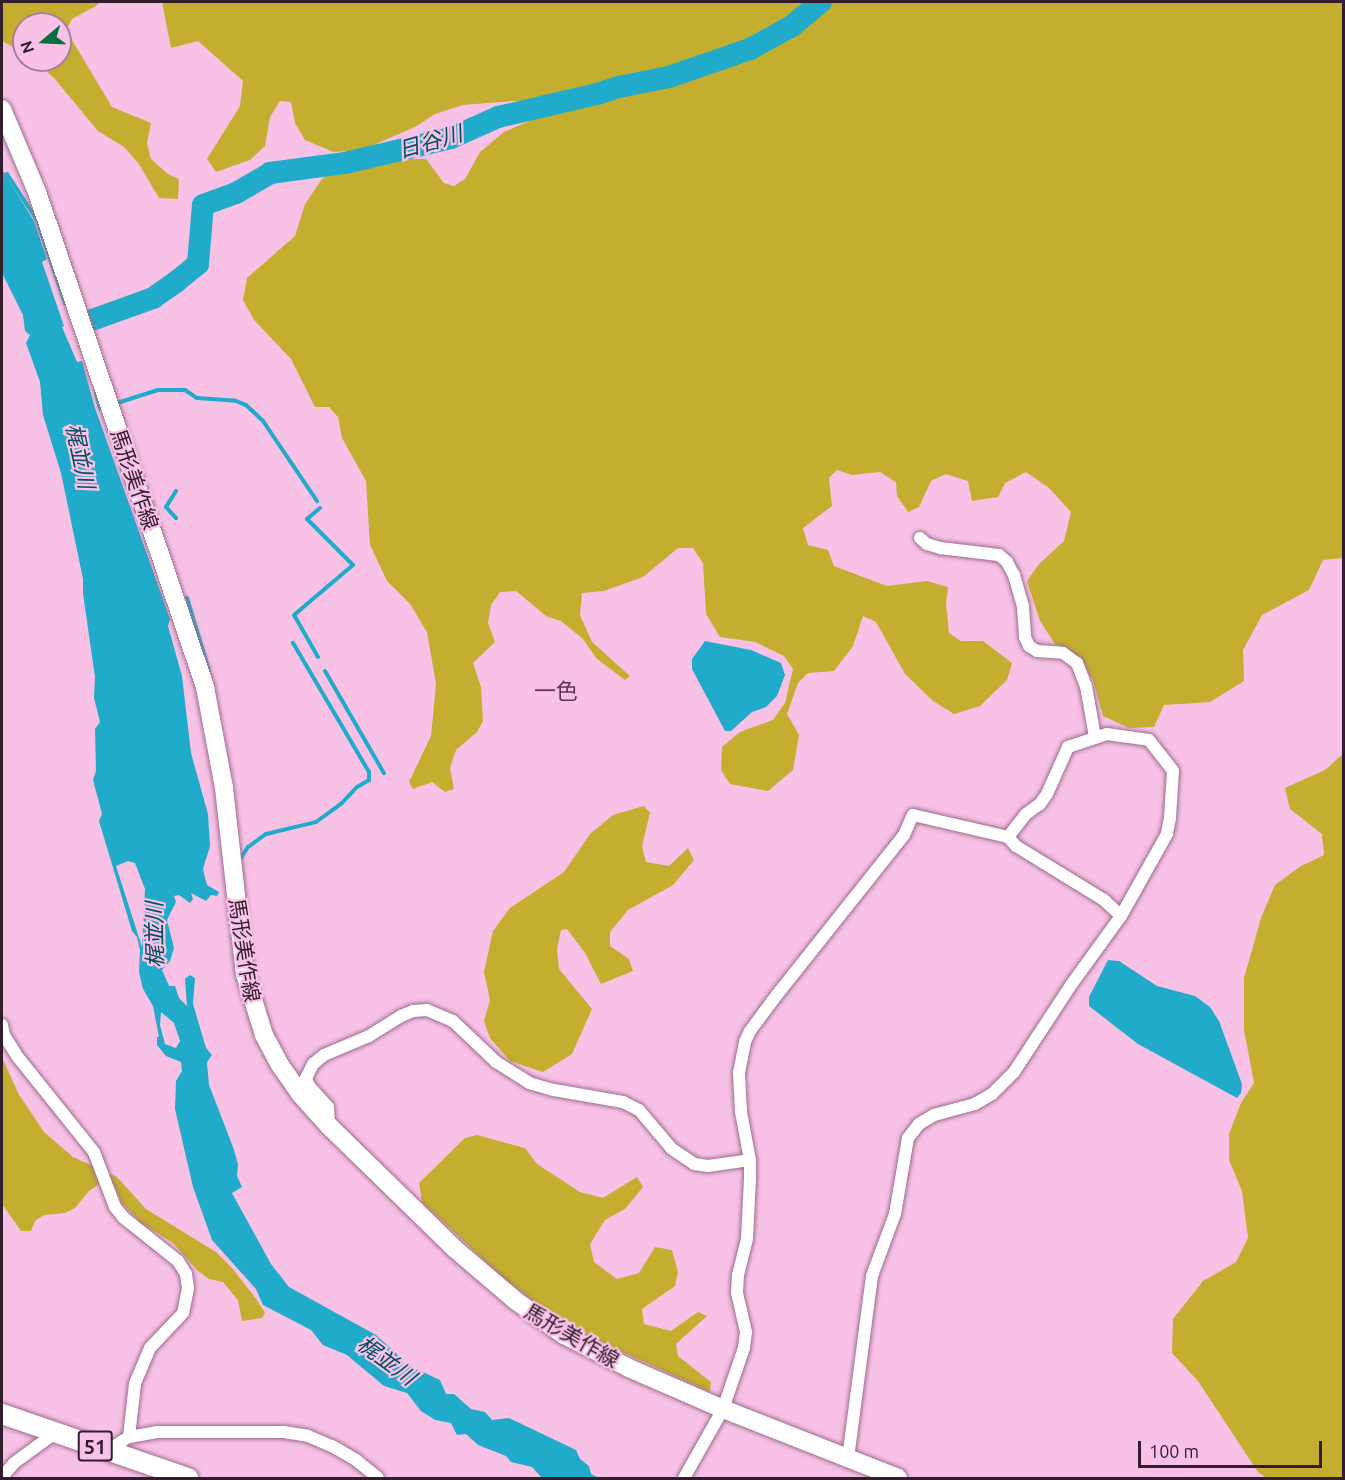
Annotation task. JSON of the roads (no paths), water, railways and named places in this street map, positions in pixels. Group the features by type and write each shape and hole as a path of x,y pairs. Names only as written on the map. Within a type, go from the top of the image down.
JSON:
{"main road":[{"name":"馬形美作線","path":"2,109 37,192 187,628 205,687 224,788 240,942 251,1001 264,1035 280,1065 300,1094 329,1126 456,1249 516,1301 564,1335 629,1368 723,1409 898,1479"},
{"name":"51","path":"2,1414 188,1479"}],"street":[{"path":"920,538 927,544 940,548 999,555 1007,562 1014,575 1023,607 1025,637 1029,646 1037,651 1063,653 1077,663 1086,686 1095,736"},
{"path":"848,1458 872,1276 895,1214 908,1138 919,1124 934,1115 975,1104 992,1094 1014,1072 1071,985 1121,916 1167,834 1175,779 1173,771 1149,740 1124,734 1095,736 1068,747 1047,794 1040,804 1026,814 1008,837"},
{"path":"684,1479 723,1409 744,1348 746,1332 737,1293 738,1275 747,1238 750,1160 743,1135 739,1061 750,1030 904,835 913,815 1008,837 1016,846 1104,900 1121,916"},
{"path":"329,1126 328,1107 309,1086 306,1078 312,1064 324,1055 369,1036 401,1016 413,1011 427,1010 453,1021 496,1062 529,1083 554,1090 623,1102 639,1110 672,1149 694,1164 708,1166 750,1160"},
{"path":"2,1025 4,1035 17,1056 94,1152 115,1207 124,1218 178,1261 186,1274 188,1288 183,1313 150,1348 135,1384 129,1419 129,1437"},
{"path":"108,1450 129,1437 156,1432 194,1430 292,1433 308,1436 332,1446 356,1460 378,1479"},
{"path":"2,1477 14,1463 55,1433"}],"water":[{"name":"梶並川","path":"2,169 34,221 47,259 42,262 64,326 62,327 77,362 82,361 95,408 170,619 168,626 182,676 191,753 208,814 210,846 203,869 207,885 219,892 217,896 211,895 206,901 191,893 193,899 190,903 179,895 174,896 176,902 167,920 174,948 170,961 162,970 169,986 175,986 179,998 187,1006 185,979 190,975 195,978 193,1004 206,1048 212,1055 207,1062 209,1085 233,1147 238,1164 237,1176 242,1187 232,1193 271,1264 289,1287 376,1335 396,1353 403,1363 440,1380 446,1394 454,1394 471,1409 485,1412 492,1420 509,1418 576,1450 580,1459 589,1466 591,1474 599,1478 542,1478 532,1467 511,1462 506,1456 478,1445 466,1434 457,1435 451,1423 435,1420 421,1411 407,1393 384,1386 347,1355 323,1345 311,1330 263,1305 256,1289 212,1240 193,1187 175,1109 176,1081 182,1071 181,1062 166,1056 157,1045 157,1037 159,1037 153,1006 143,989 139,972 140,950 137,937 132,931 99,821 102,814 93,780 96,771 95,729 100,722 94,698 95,677 83,594 83,579 61,473 43,415 40,382 26,343 30,335 25,331 23,315 2,273","holes":["128,861 135,863 145,889 142,947 116,866","161,1012 174,1023 180,1041 176,1048 165,1044 160,1025"]},
{"path":"705,641 751,650 781,663 785,675 777,696 766,707 752,712 731,731 725,731 692,669 692,659"},
{"path":"1108,960 1119,961 1157,986 1195,996 1210,1007 1219,1021 1242,1084 1241,1093 1237,1098 1138,1044 1089,1006 1089,997"}],"waterway":[{"name":"日谷川","path":"92,320 153,298 198,264 203,205 236,193 270,173 345,163 451,138 498,117 669,77 750,49 792,26 821,2"},
{"path":"7,174 37,220 65,303"},
{"path":"117,403 158,390 185,390 197,398 236,401 246,405 263,421 317,501"},
{"path":"96,393 100,408"},
{"path":"176,491 166,507 176,518"},
{"path":"318,657 294,615 353,565 307,519 320,508"},
{"path":"187,598 209,671"},
{"path":"241,858 248,847 266,834 316,822 342,803 357,787 369,780 369,772 293,643"},
{"path":"325,671 384,773"}],"district":[{"name":"一色","path":"556,691"}]}
